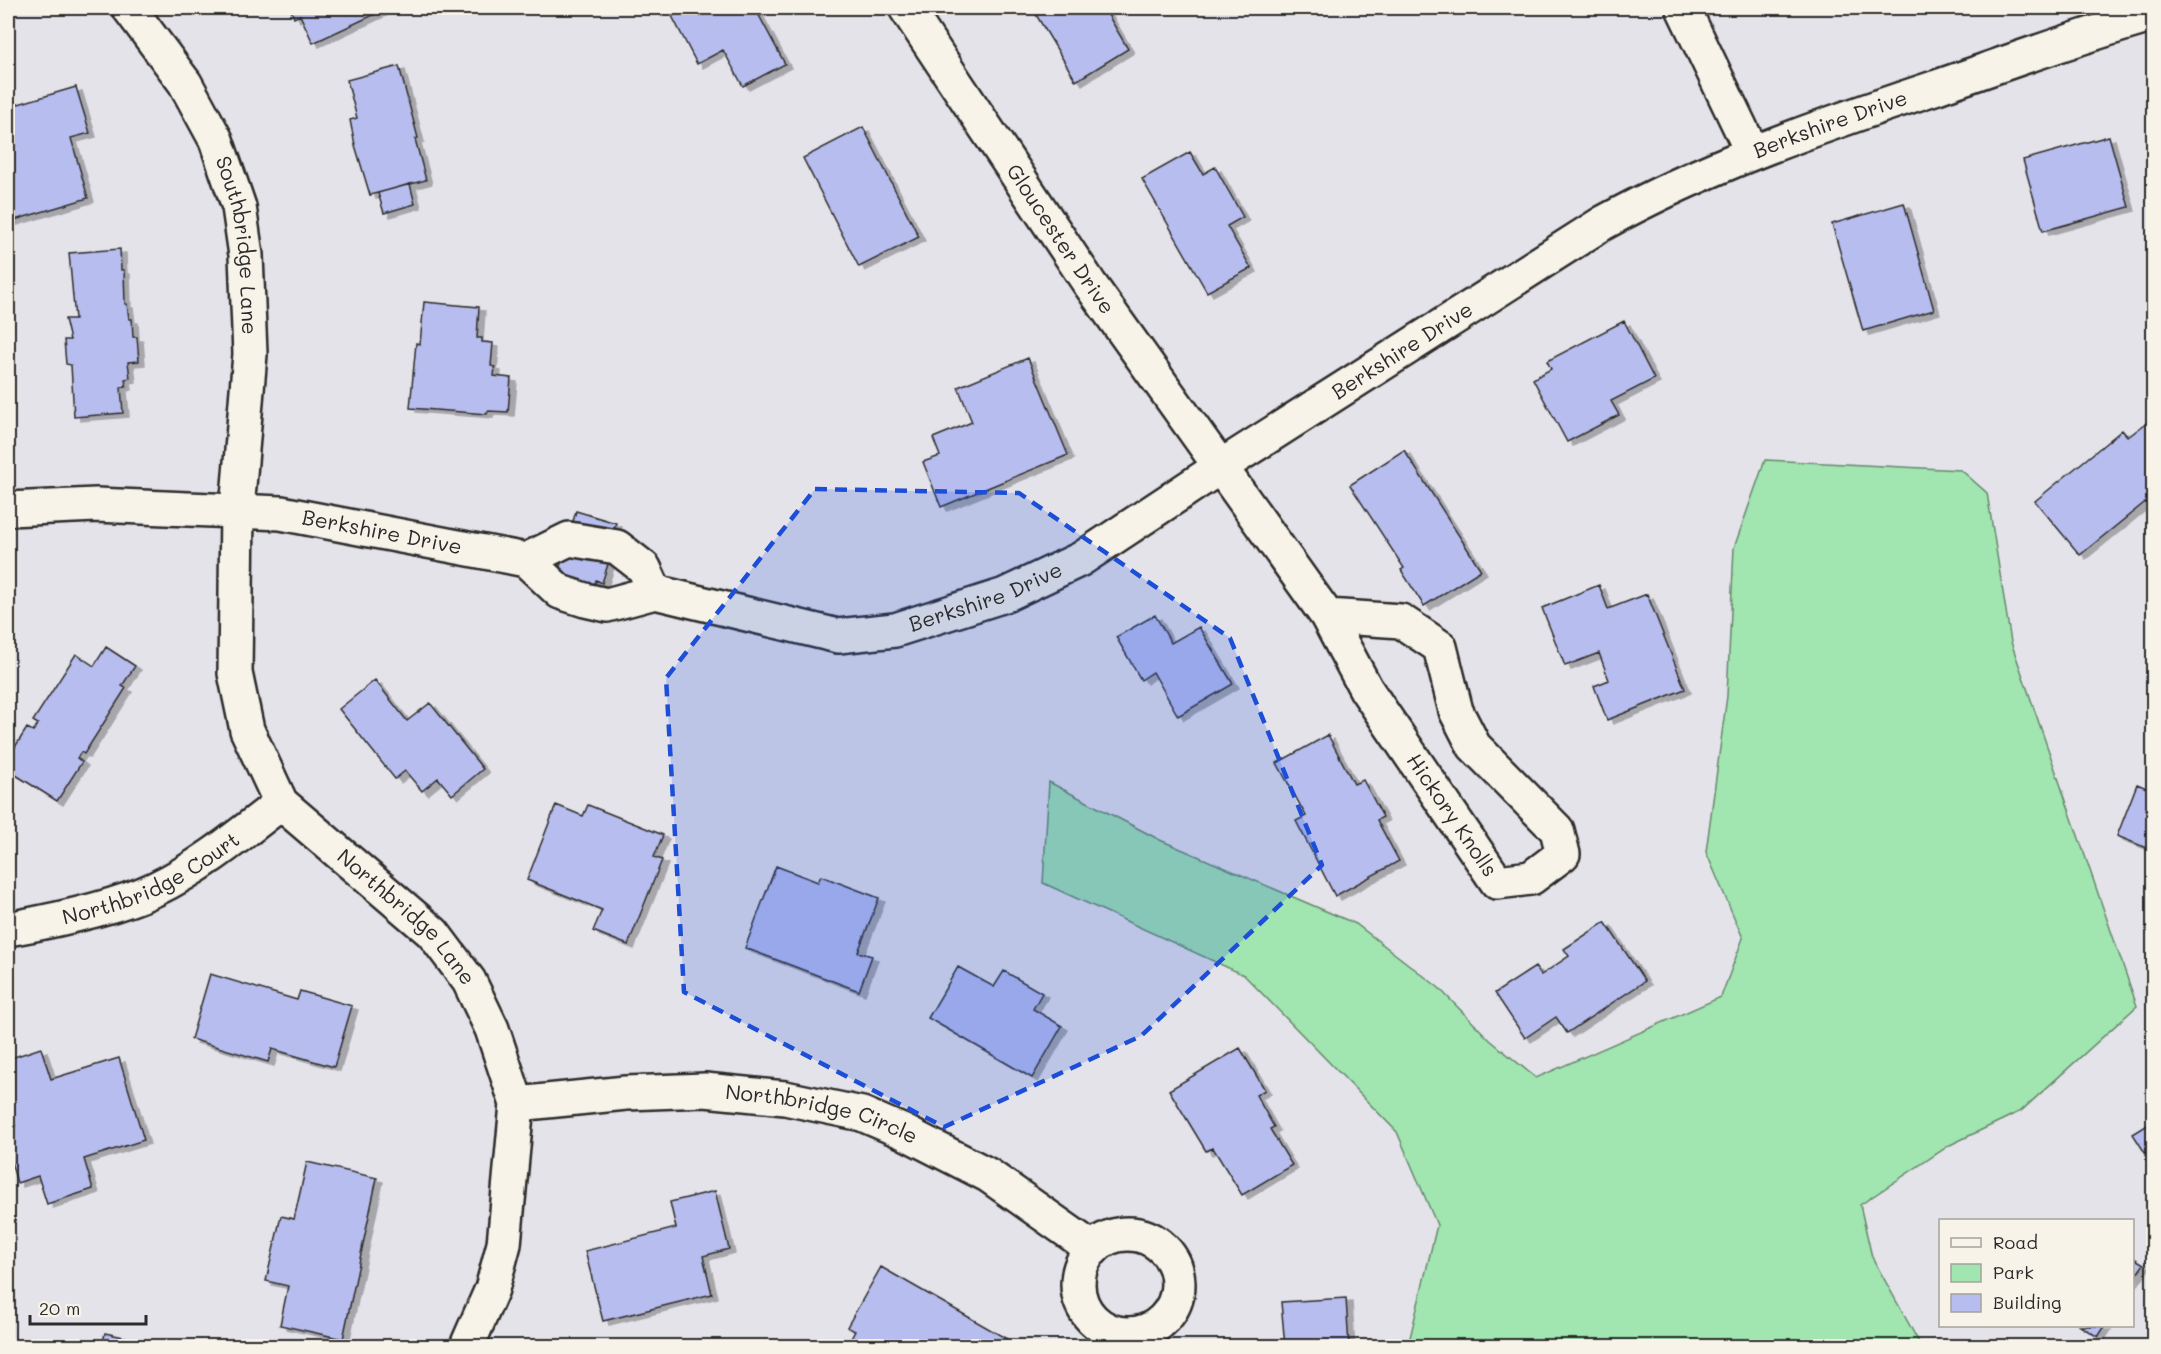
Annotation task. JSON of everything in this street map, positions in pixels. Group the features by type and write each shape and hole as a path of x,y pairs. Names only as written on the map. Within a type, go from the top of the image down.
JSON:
{"street":[{"name":"Southbridge Lane","path":"129,8 185,83 216,140 239,207 246,255 250,354 237,510"},
{"name":"Gloucester Drive","path":"906,8 1089,283 1220,467"},
{"path":"1683,8 1752,152"},
{"name":"Berkshire Drive","path":"8,509 96,505 281,513 526,560 560,592 607,605 655,592 838,636 895,630 1005,595 1081,560 1220,467 1602,223 1649,198 1752,152 1885,104 2154,15"},
{"name":"Hickory Knolls","path":"1220,467 1327,616 1366,689 1497,882 1531,878 1563,854 1557,830 1474,746 1456,711 1440,646 1401,621 1327,616"},
{"name":"Northbridge Lane","path":"237,510 235,673 247,730 281,803 433,933 469,981 492,1029 517,1104 504,1244 492,1288 467,1347"},
{"path":"526,560 569,539 617,547 644,568 655,592"},
{"name":"Northbridge Court","path":"8,929 90,910 154,890 213,856 281,803"},
{"name":"Northbridge Circle","path":"517,1104 626,1093 705,1090 785,1098 862,1114 904,1132 988,1175 1092,1249"}],"highlighted area":[{"path":"815,489 1019,493 1230,638 1322,865 1141,1036 944,1127 684,992 666,678"}],"green space":[{"path":"1765,460 1961,470 1987,493 2011,642 2137,1006 2021,1111 1950,1145 1860,1205 1872,1257 1921,1346 1408,1346 1437,1225 1397,1132 1244,975 1043,883 1049,782 1160,840 1356,924 1438,987 1490,1040 1536,1078 1721,997 1743,938 1706,852 1727,696 1734,548"}],"building":[{"path":"290,8 382,8 384,10 313,43 300,15 294,18"},
{"path":"688,8 755,8 785,64 743,86 723,50 697,64 672,16"},
{"path":"1032,8 1104,8 1128,49 1076,81"},
{"path":"399,66 418,138 415,139 426,180 370,195 350,120 357,118 347,80"},
{"path":"76,87 90,133 71,138 88,198 8,222 8,107"},
{"path":"863,127 919,237 859,267 803,158"},
{"path":"2109,136 2129,207 2043,231 2023,160"},
{"path":"1190,152 1203,174 1215,167 1243,217 1227,226 1251,268 1207,292 1142,179"},
{"path":"410,184 415,204 384,213 378,193"},
{"path":"1904,203 1934,310 1863,331 1832,224"},
{"path":"120,249 121,270 124,270 125,304 127,304 129,319 132,319 133,337 137,337 139,361 128,362 130,378 125,379 126,386 121,387 123,413 74,417 71,365 66,364 64,340 70,340 65,319 75,319 69,253"},
{"path":"424,302 479,307 477,338 482,338 482,342 493,343 491,366 495,367 494,376 511,378 508,412 488,411 487,414 410,408 416,343 420,344"},
{"path":"1624,321 1654,379 1611,401 1619,415 1567,442 1533,379 1551,369 1547,361"},
{"path":"1028,358 1068,455 941,507 923,462 940,456 933,438 972,422 958,387"},
{"path":"2154,417 2154,495 2080,555 2035,501 2122,430 2128,437"},
{"path":"1404,450 1481,570 1424,606 1401,570 1404,568 1350,485"},
{"path":"576,511 616,523 605,560 609,561 602,583 596,580 594,585 562,576 564,571 559,570"},
{"path":"1599,585 1608,609 1647,594 1685,689 1607,720 1594,686 1609,680 1599,653 1565,666 1542,608"},
{"path":"1155,615 1171,643 1199,627 1233,684 1178,716 1153,672 1141,680 1116,637"},
{"path":"106,647 135,666 122,686 126,688 84,754 81,752 77,758 82,762 57,801 8,770 8,758 27,728 33,731 38,724 33,721 76,654 94,666"},
{"path":"375,680 407,721 430,703 483,769 452,795 438,778 422,791 405,771 395,779 339,709"},
{"path":"1328,735 1354,784 1363,780 1383,817 1377,820 1399,861 1335,896 1296,821 1306,816 1277,763"},
{"path":"2137,784 2154,791 2154,851 2117,836"},
{"path":"556,805 583,816 588,805 663,835 654,857 662,860 628,945 593,931 602,910 527,880"},
{"path":"776,866 818,882 821,876 879,898 858,952 872,956 859,991 745,948"},
{"path":"1605,922 1645,981 1567,1033 1556,1017 1525,1038 1495,993 1535,967 1541,975 1569,956 1564,949"},
{"path":"958,967 994,987 1004,971 1042,993 1033,1009 1062,1026 1032,1078 928,1018"},
{"path":"210,974 297,1000 300,991 352,1006 334,1067 272,1049 268,1062 191,1039"},
{"path":"41,1048 51,1079 119,1058 144,1140 84,1159 93,1189 47,1204 38,1176 17,1183 8,1151 8,1129 15,1126 8,1104 8,1059"},
{"path":"1240,1048 1265,1090 1256,1095 1274,1127 1270,1129 1292,1165 1242,1195 1213,1148 1206,1151 1169,1090"},
{"path":"2154,1121 2154,1167 2133,1134"},
{"path":"307,1162 377,1178 343,1339 280,1325 288,1286 266,1281 281,1216 294,1219"},
{"path":"715,1191 729,1249 703,1256 712,1294 603,1321 585,1251 676,1228 670,1202"},
{"path":"2134,1258 2144,1264 2134,1278"},
{"path":"881,1267 1007,1339 1002,1346 847,1346 855,1331 847,1327"},
{"path":"1346,1298 1349,1346 1285,1346 1281,1302"},
{"path":"2082,1327 2104,1327 2098,1337"},
{"path":"105,1333 165,1346 102,1346"}]}
